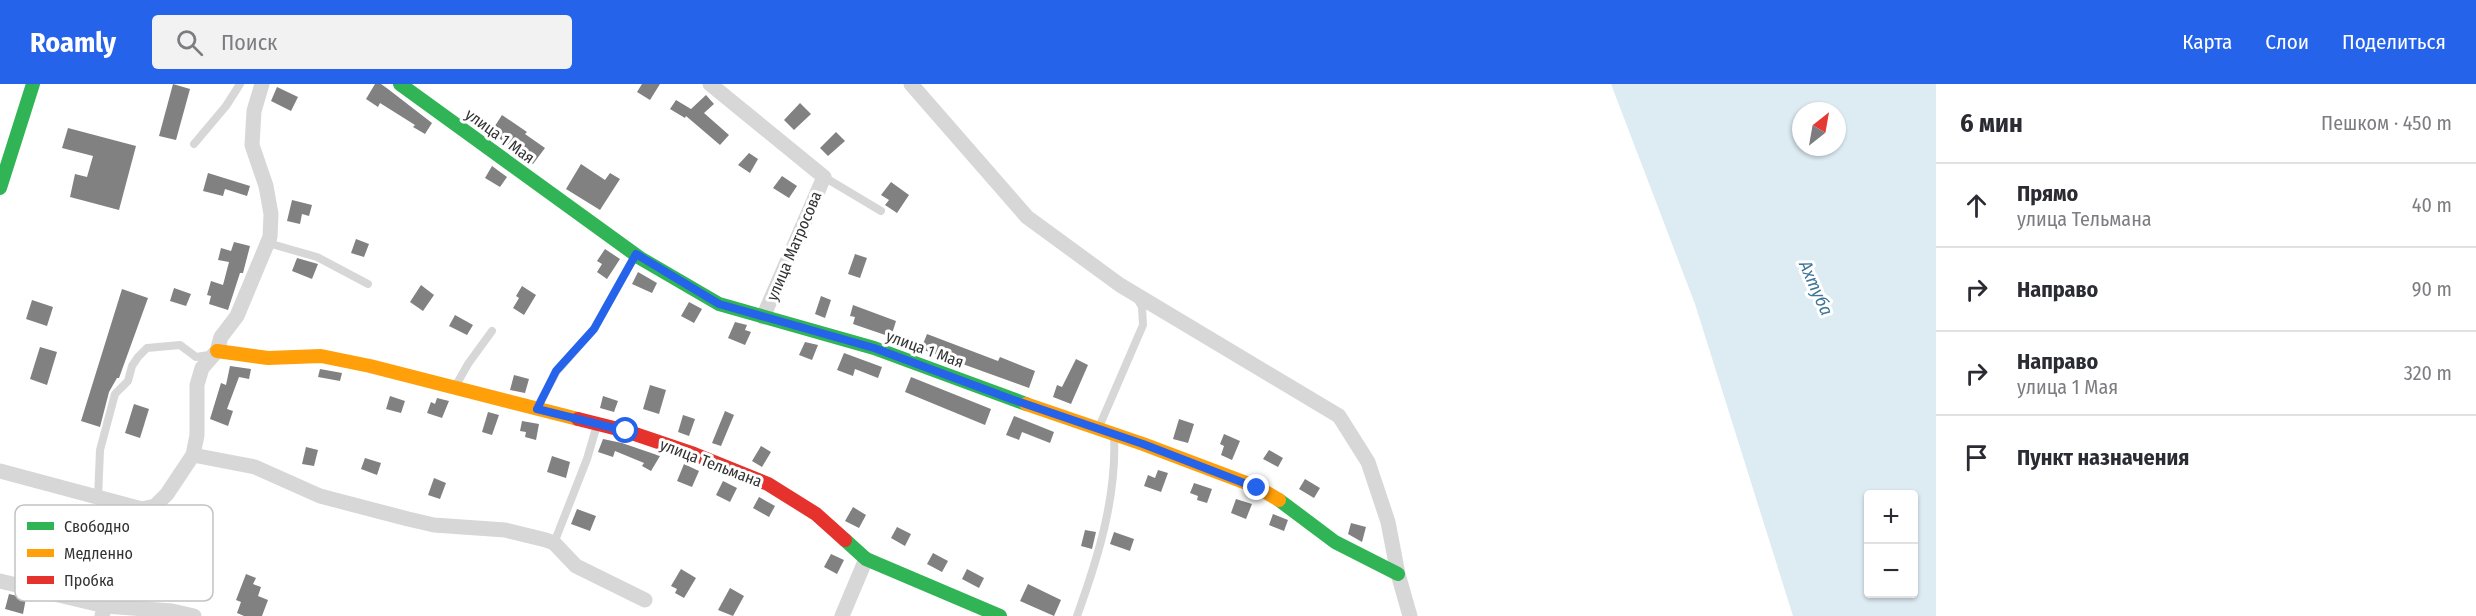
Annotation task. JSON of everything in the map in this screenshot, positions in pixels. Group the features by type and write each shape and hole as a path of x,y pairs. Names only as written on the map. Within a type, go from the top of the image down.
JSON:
{"street":[{"path":"0,188 33,84"},
{"path":"156,505 167,494 193,455 197,435 197,385 202,368 217,351 221,337 237,316 268,243 271,214 266,186 252,145 254,111 262,84"},
{"name":"улица 1 Мая","path":"400,84 636,254 719,304 874,348 1257,488 1289,505 1335,542 1398,574"},
{"name":"улица Матросова","path":"710,84 824,177 763,317"},
{"path":"911,84 1027,217 1134,293 1339,416 1368,462 1388,522 1398,574 1410,616"},
{"name":"улица Тельмана","path":"217,351 268,358 321,356 370,366 597,424 694,454 768,484 816,514 866,559 1000,616"},
{"path":"193,455 255,467 320,496 408,519 434,525 505,530 554,543 576,566 645,600"},
{"path":"0,471 124,505"},
{"path":"842,616 866,559"},
{"path":"0,581 15,585"},
{"path":"69,601 103,611 172,611 194,616"}],"lane":[{"path":"194,144 226,106 240,84"},
{"path":"824,177 881,211"},
{"path":"268,243 317,257 368,284"},
{"path":"537,409 556,371 594,329 636,254"},
{"path":"1098,428 1143,325 1142,307 1134,293"},
{"path":"453,389 468,363 492,331"},
{"path":"98,499 100,450 114,394 128,381 132,366 138,357 147,348 164,345 180,345 196,357 204,358 217,351"},
{"path":"554,543 587,459 597,424"},
{"path":"1077,616 1096,565 1105,525 1115,454 1114,434"}],"water":[{"name":"Ахтуба","path":"1611,84 1936,84 1936,616 1793,616 1695,304"}],"building":[{"path":"173,84 190,89 176,140 159,136"},
{"path":"375,84 381,84 432,123 425,134 380,103 378,107 366,99"},
{"path":"642,84 660,84 650,100 637,92"},
{"path":"277,87 298,97 291,111 271,101"},
{"path":"706,95 714,104 704,113 729,135 720,145 686,116 685,118 670,109 676,100 691,109"},
{"path":"800,103 811,114 794,130 784,120"},
{"path":"502,115 545,148 533,164 491,132"},
{"path":"68,128 136,146 119,210 70,197 75,174 87,177 93,156 62,148"},
{"path":"836,132 845,141 828,156 820,148"},
{"path":"749,153 758,159 750,173 738,165"},
{"path":"581,164 605,180 610,173 620,179 600,210 566,189"},
{"path":"492,166 507,177 500,187 485,178"},
{"path":"208,173 250,186 247,196 225,189 223,196 203,191"},
{"path":"782,176 797,186 789,198 773,188"},
{"path":"891,182 909,195 897,213 885,205 889,200 881,195"},
{"path":"292,200 312,205 309,216 302,214 300,224 287,221"},
{"path":"356,239 369,244 364,257 351,253"},
{"path":"234,242 250,246 243,273 240,273 228,310 209,304 211,296 207,295 211,281 223,285 229,262 218,260 221,248 231,251"},
{"path":"605,249 620,259 607,279 597,272 602,264 597,261"},
{"path":"855,254 867,258 860,278 848,274"},
{"path":"297,258 318,264 312,279 292,271"},
{"path":"638,272 657,283 652,293 632,284"},
{"path":"421,285 434,295 423,311 410,302"},
{"path":"522,286 536,295 524,315 513,308"},
{"path":"174,288 191,294 186,306 170,301"},
{"path":"122,289 148,298 119,378 109,392 100,427 81,421"},
{"path":"821,296 831,300 825,318 815,314"},
{"path":"32,300 53,307 47,326 26,319"},
{"path":"689,302 702,309 694,323 681,316"},
{"path":"853,305 896,321 891,337 853,324 855,317 850,316"},
{"path":"455,315 473,325 467,335 449,326"},
{"path":"735,322 747,325 745,330 751,332 745,345 728,338"},
{"path":"927,334 998,361 1000,357 1035,371 1029,388 921,349"},
{"path":"805,342 818,345 812,360 799,355"},
{"path":"40,347 57,352 47,385 30,379"},
{"path":"844,353 882,367 878,378 855,369 853,376 837,370"},
{"path":"1076,359 1088,365 1071,404 1053,397 1057,385 1062,387"},
{"path":"230,366 251,369 249,379 239,377 227,409 233,411 228,426 210,419 221,383 226,385"},
{"path":"320,369 342,373 340,381 318,377"},
{"path":"514,375 529,379 525,393 510,390"},
{"path":"911,377 991,409 985,425 905,392"},
{"path":"650,385 666,390 659,414 643,409"},
{"path":"390,396 405,401 401,413 386,409"},
{"path":"603,396 618,401 614,412 600,408"},
{"path":"437,398 449,401 442,418 427,413 431,402 435,404"},
{"path":"134,404 149,409 140,438 125,433"},
{"path":"725,411 734,415 721,446 712,443"},
{"path":"488,412 499,415 492,435 482,432"},
{"path":"683,415 695,419 689,436 678,432"},
{"path":"1014,416 1054,432 1050,443 1022,432 1019,440 1006,435"},
{"path":"1179,419 1194,424 1188,443 1173,439"},
{"path":"522,421 539,424 536,440 525,437 526,432 520,431"},
{"path":"1224,434 1240,441 1232,460 1221,455 1224,446 1220,444"},
{"path":"603,439 660,456 651,471 642,466 644,463 615,451 613,457 598,452"},
{"path":"761,446 771,452 762,467 752,461"},
{"path":"306,447 318,450 314,466 302,464"},
{"path":"1269,450 1283,458 1278,467 1263,459"},
{"path":"552,456 570,462 566,478 547,472"},
{"path":"365,458 381,463 377,475 361,469"},
{"path":"684,464 699,471 692,487 677,481"},
{"path":"1158,470 1168,473 1161,492 1144,486 1148,475 1155,478"},
{"path":"434,478 446,483 440,499 428,495"},
{"path":"1305,479 1320,488 1314,498 1299,489"},
{"path":"723,481 737,488 730,502 716,495"},
{"path":"1194,483 1212,489 1207,503 1197,500 1198,496 1190,493"},
{"path":"759,497 775,506 769,517 753,508"},
{"path":"1236,499 1252,504 1246,519 1231,513"},
{"path":"853,507 866,515 859,528 845,521"},
{"path":"577,509 596,516 590,531 571,524"},
{"path":"1273,514 1288,520 1284,531 1269,525"},
{"path":"1351,523 1366,527 1362,542 1348,534"},
{"path":"897,527 911,534 905,546 891,538"},
{"path":"1085,530 1096,532 1092,549 1081,546"},
{"path":"1114,532 1134,539 1130,551 1110,544"},
{"path":"933,553 948,561 942,572 927,564"},
{"path":"831,554 844,560 837,574 824,567"},
{"path":"681,569 696,578 684,598 675,593 677,589 671,586"},
{"path":"967,569 984,578 979,588 962,579"},
{"path":"246,574 256,578 253,584 261,587 258,596 268,600 262,616 244,616 237,613 241,602 236,600"},
{"path":"1028,584 1061,600 1054,616 1020,601"},
{"path":"730,588 744,596 733,616 718,610"},
{"path":"9,594 15,595 15,601 25,601 23,614 5,609"}],"traffic: fast":[{"path":"0,188 33,84"},
{"path":"400,84 640,258 719,304 874,348 1026,404"},
{"path":"1279,500 1335,542 1398,574"},
{"path":"845,540 866,559 1000,616"}],"traffic: slow":[{"path":"217,351 268,358 321,356 370,366 578,419"},
{"path":"1026,404 1143,444 1257,487 1279,500"}],"traffic: jam":[{"path":"578,419 626,431 694,454 768,484 816,514 845,540"}],"route":[{"path":"626,431 537,409 556,371 594,329 636,254 719,304 874,348 1011,399 1143,444 1257,488"}]}
